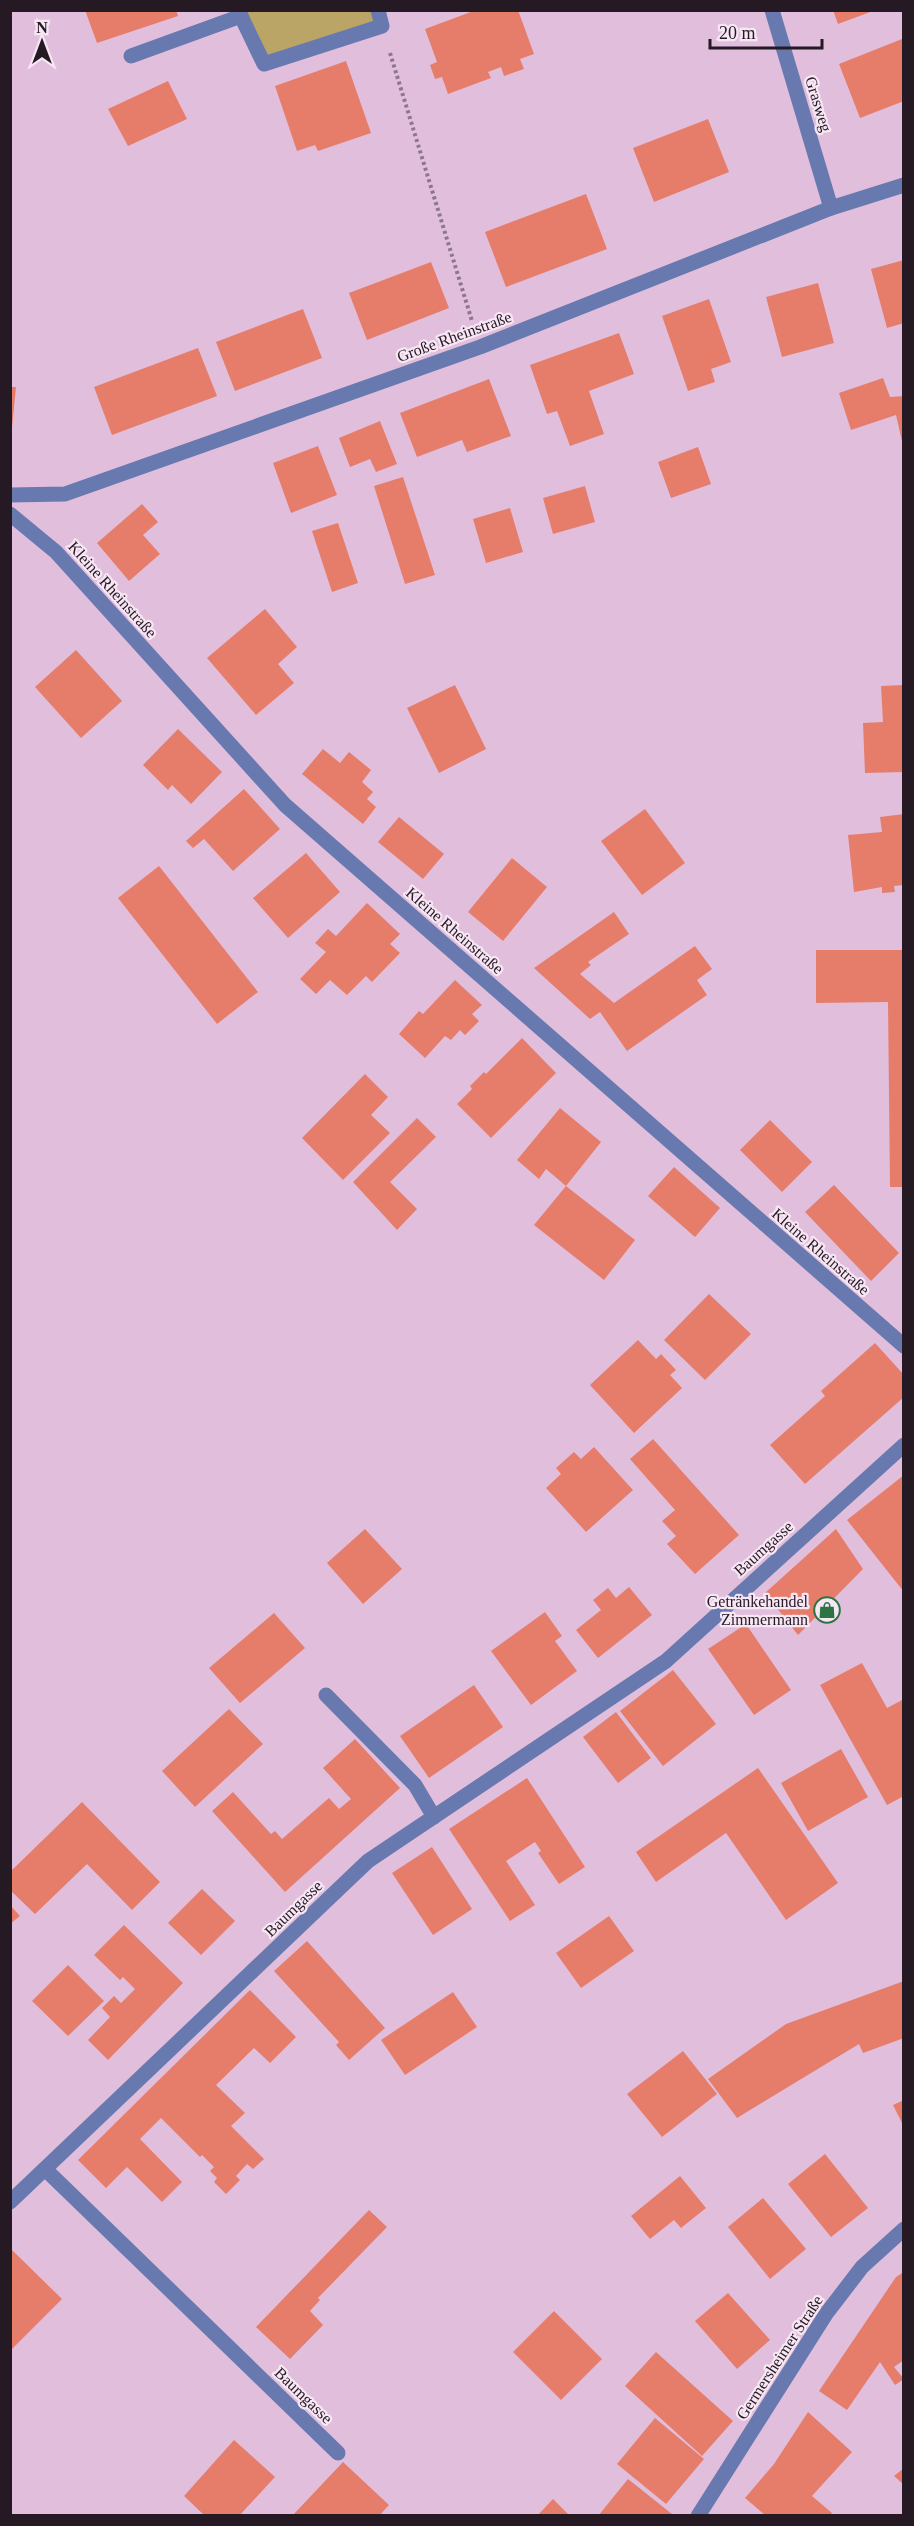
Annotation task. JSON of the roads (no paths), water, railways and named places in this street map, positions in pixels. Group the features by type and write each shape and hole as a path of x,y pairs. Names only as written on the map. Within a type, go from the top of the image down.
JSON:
{"street":[{"path":"131,56 239,13 264,64 382,26 378,10"},
{"name":"Grasweg","path":"772,10 831,207"},
{"name":"Große Rheinstraße","path":"10,495 65,494 480,347 831,207 903,185"},
{"name":"Kleine Rheinstraße","path":"10,514 56,552 285,805 903,1346"},
{"name":"Baumgasse","path":"338,2453 45,2169 368,1862 666,1661 903,1444"},
{"path":"326,1695 415,1785 434,1817"},
{"path":"10,2202 45,2169"},
{"name":"Germersheimer Straße","path":"698,2516 826,2314 862,2267 903,2229"}],"place":[{"name":"Getränkehandel Zimmermann","path":"827,1610"}]}
